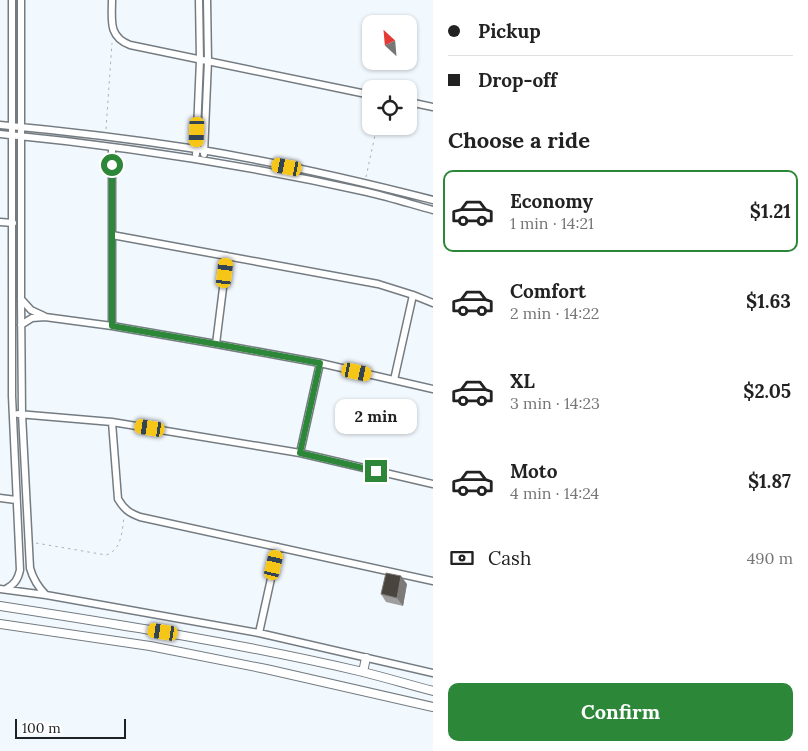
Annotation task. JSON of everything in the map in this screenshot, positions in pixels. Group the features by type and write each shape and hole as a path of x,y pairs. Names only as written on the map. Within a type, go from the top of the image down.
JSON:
{"street":[{"path":"3,589 14,585 20,570 13,414 12,0"},
{"path":"21,0 22,414 30,568 38,587 46,595"},
{"path":"112,0 113,29 116,37 130,45 362,93"},
{"path":"196,159 200,60 199,0"},
{"path":"204,160 208,62 207,0"},
{"path":"417,104 433,107"},
{"path":"0,125 204,151 365,183 433,200"},
{"path":"0,134 204,160 368,193 433,210"},
{"path":"112,147 112,326"},
{"path":"0,222 13,223"},
{"path":"112,235 378,284 433,303"},
{"path":"216,344 228,256"},
{"path":"394,380 413,295"},
{"path":"21,299 31,310 45,317"},
{"path":"21,325 32,318 45,317 112,326 320,363 433,389"},
{"path":"300,453 320,363"},
{"path":"13,414 112,422 300,453 433,484"},
{"path":"112,422 116,489 118,499 130,514 433,582"},
{"path":"0,498 16,500"},
{"path":"259,634 278,547"},
{"path":"3,589 46,595 259,634 433,673"},
{"path":"0,606 91,620 108,631 150,646 266,669 433,707"},
{"path":"89,636 93,630 91,620"},
{"path":"0,624 89,636 108,631 232,644 364,672 433,691"},
{"path":"364,672 366,658"}],"path":[{"path":"106,137 111,49 116,37"},
{"path":"365,183 375,135"},
{"path":"28,542 106,555 111,554 118,546 126,511"}],"building":[{"path":"386,573 401,576 397,598 381,594"}],"route":[{"path":"112,165 112,326 320,363 300,453 376,471"}]}
